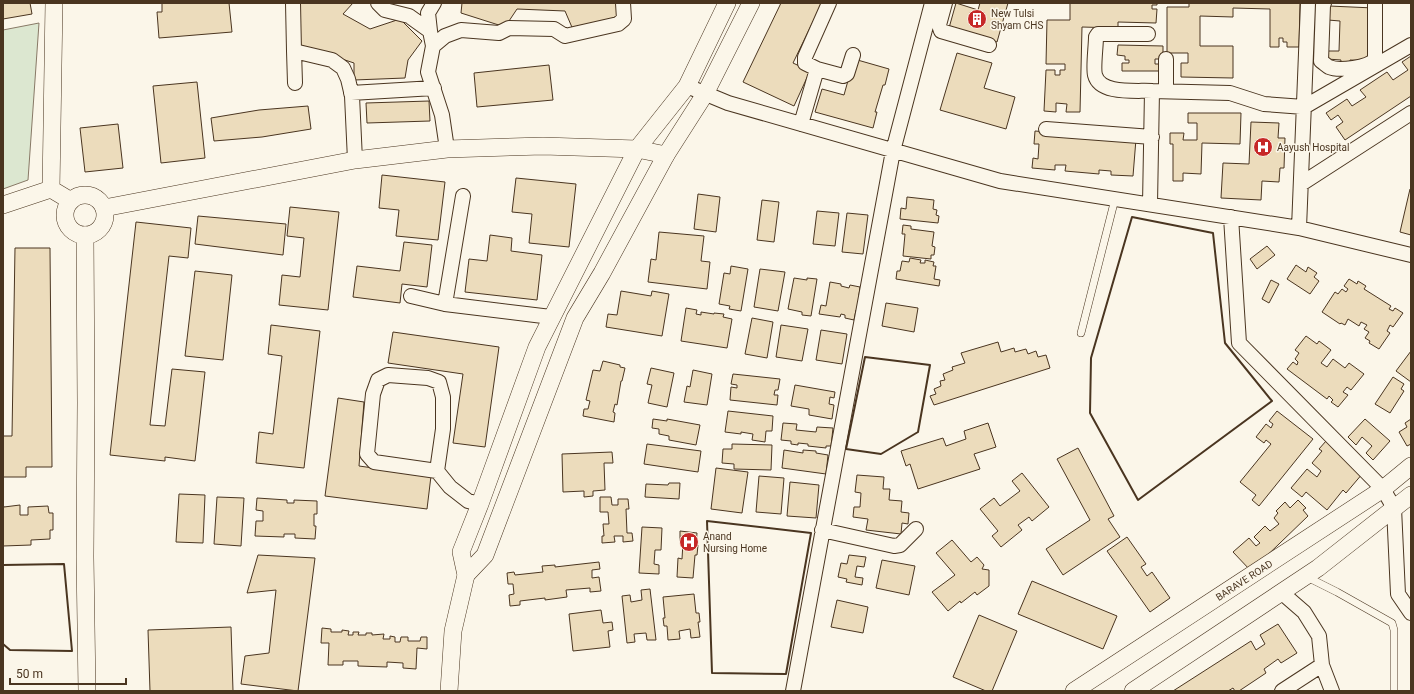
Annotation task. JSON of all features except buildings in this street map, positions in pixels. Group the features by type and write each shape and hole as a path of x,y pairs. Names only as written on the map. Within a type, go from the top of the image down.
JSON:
{"street":[{"path":"51,189 54,3"},
{"path":"294,3 295,83"},
{"path":"378,3 385,10 409,16 430,31"},
{"path":"434,3 428,13 433,46 428,72 442,115 447,149"},
{"path":"433,46 445,36 461,30 499,33 509,28 554,29 565,36 618,24 624,19 622,3"},
{"path":"450,691 454,630 466,575 461,552 537,347 637,149 687,86 727,3"},
{"path":"466,575 485,555 575,318 602,273 666,155 705,94 751,3"},
{"path":"829,3 805,57 805,63 817,69 843,76 847,74 854,55"},
{"path":"1299,228 1308,3"},
{"path":"1324,3 1321,61 1329,67 1343,69 1365,66 1373,62 1375,59 1375,3"},
{"path":"933,4 941,31 989,45"},
{"path":"792,691 893,151 933,4"},
{"path":"1148,34 1098,34 1096,37 1095,76 1101,85 1110,89 1230,93 1264,104 1304,107 1411,45"},
{"path":"294,51 332,60 343,68 348,79 351,93 354,160"},
{"path":"1306,55 1321,54"},
{"path":"1150,204 1152,137 1159,91 1166,59"},
{"path":"801,124 817,69"},
{"path":"687,86 728,103 1000,181 1299,228 1411,255"},
{"path":"351,93 434,88"},
{"path":"1301,184 1411,113"},
{"path":"1046,129 1152,137"},
{"path":"104,208 354,160 447,149 543,146 637,149 666,155"},
{"path":"3,205 51,189 71,201"},
{"path":"90,196 101,202 105,214 102,226 92,234 79,234 73,231 68,226 65,213 67,206 71,201 77,197 90,196"},
{"path":"445,304 463,196"},
{"path":"1231,217 1239,343 1383,488 1394,508 1398,594 1411,613"},
{"path":"86,235 85,557 87,691"},
{"path":"411,296 445,304 552,317"},
{"path":"437,471 444,429 444,397 439,382 428,378 388,375 378,380 373,394 367,454 374,462 437,471 450,487 468,501 480,504"},
{"name":"BARAVE ROAD","path":"1074,691 1383,488 1411,466"},
{"path":"1133,691 1318,568 1411,495"},
{"path":"822,530 894,546 900,545 916,529"},
{"path":"1281,592 1304,612 1319,636 1322,664 1332,691"},
{"path":"1282,691 1322,664"}],"lane":[{"path":"1081,333 1115,199"},
{"path":"1305,576 1392,623 1394,630 1394,691"}],"green space":[{"path":"39,23 28,180 3,189 3,30"}],"wall":[{"path":"1132,217 1213,233 1225,343 1272,401 1138,500 1090,413 1091,358 1132,217"},
{"path":"865,357 930,365 918,432 881,454 846,449 865,357"},
{"path":"707,521 811,533 786,674 712,673 707,521"},
{"path":"3,565 64,564 72,651 10,650 3,644"}],"place":[{"name":"New Tulsi Shyam CHS","path":"977,19"},
{"name":"Aayush Hospital","path":"1263,147"},
{"name":"Anand Nursing Home","path":"689,542"}]}
